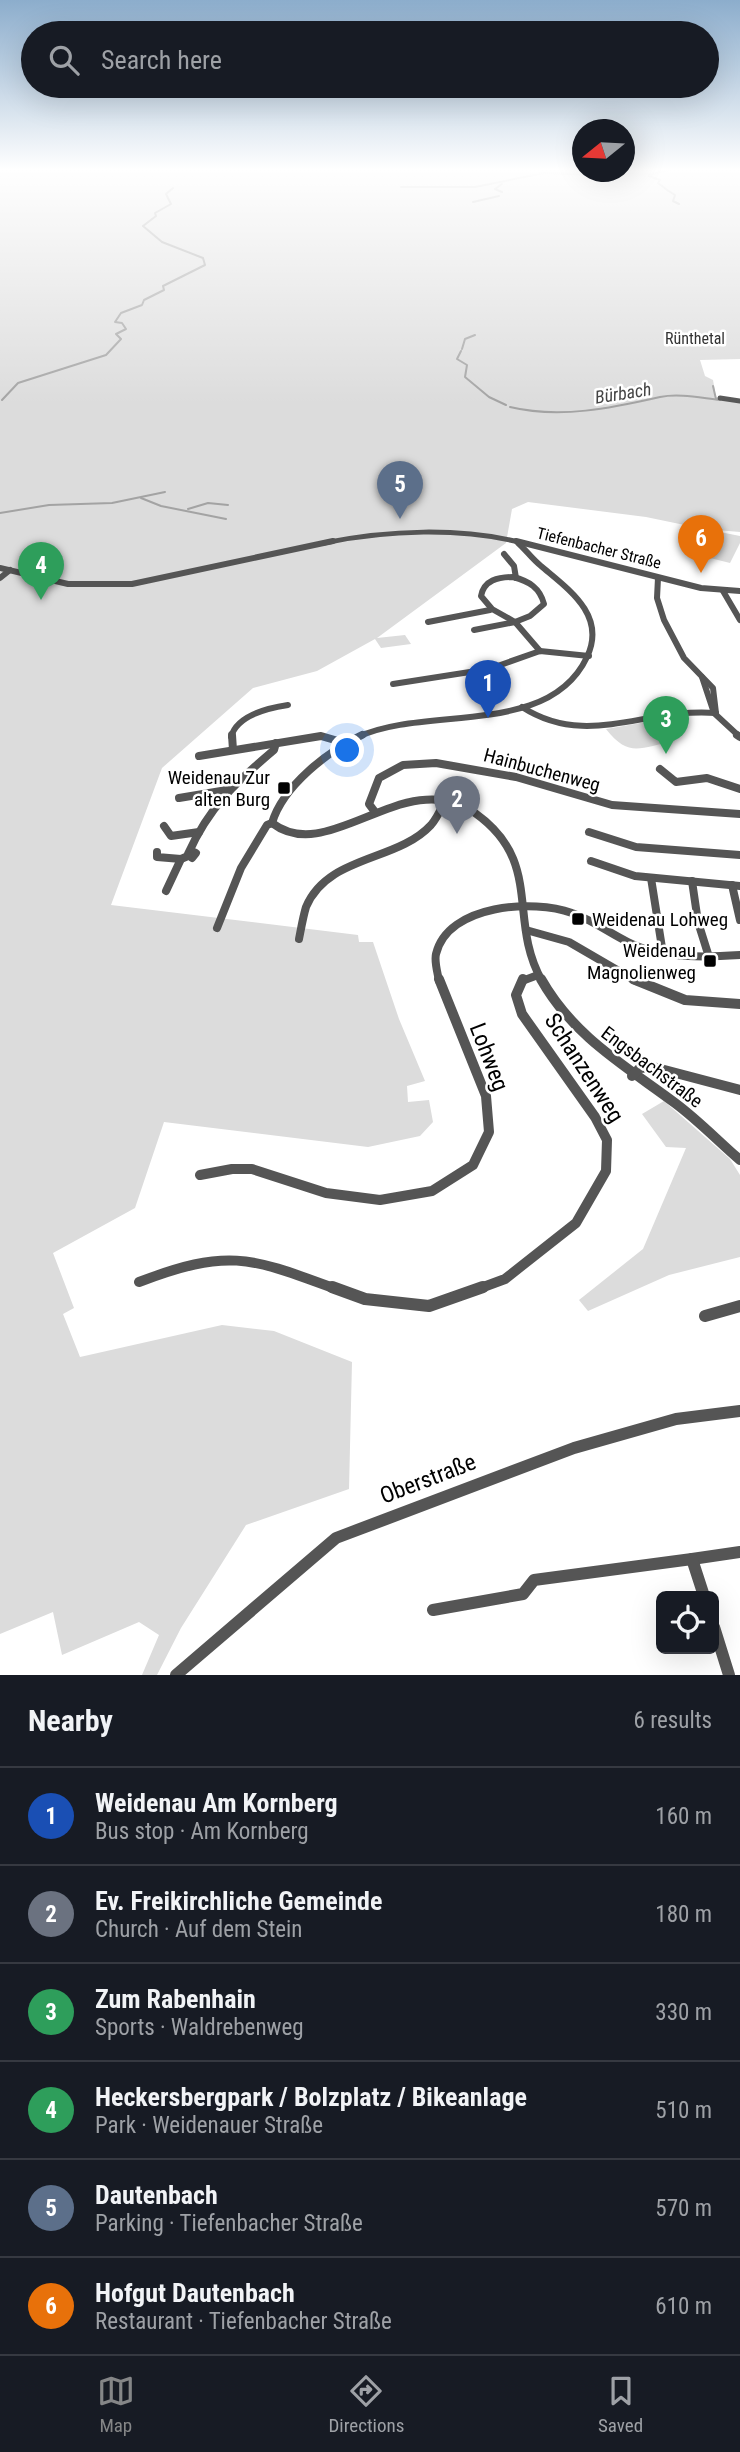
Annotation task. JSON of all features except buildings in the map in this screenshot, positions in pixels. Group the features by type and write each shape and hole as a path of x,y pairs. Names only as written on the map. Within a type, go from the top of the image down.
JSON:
{"street":[{"path":"720,398 740,401"},
{"name":"Tiefenbacher Straße","path":"10,570 68,584 124,585 176,577 348,538 397,533 451,533 515,541 658,578 740,591"},
{"path":"217,928 241,868 267,825 272,823 275,813 321,760 345,743 388,726 477,716 522,707 565,685 578,674 589,656 592,630 586,608 571,588 515,541"},
{"path":"529,552 536,546"},
{"path":"538,563 537,556 545,548"},
{"path":"504,554 514,566 516,578"},
{"path":"0,570 10,570"},
{"path":"0,578 10,570"},
{"path":"474,630 515,622 540,609 544,604 538,589 516,578 496,578 483,587 481,596 491,610 515,622 540,651"},
{"path":"658,578 657,592 666,624 685,660 698,670 722,723 740,737"},
{"path":"723,590 740,620"},
{"path":"428,622 491,610"},
{"path":"393,684 489,669 540,651 589,656"},
{"path":"233,750 230,744 233,733 245,719 274,707 288,705"},
{"path":"522,707 542,721 583,728 678,713 716,713"},
{"path":"199,756 321,736 345,743"},
{"path":"166,891 199,832 227,790 274,750 276,743"},
{"name":"Hainbuchenweg","path":"375,812 369,804 370,791 379,778 390,769 422,761 461,764 612,805 740,814"},
{"path":"660,769 676,782 707,778 740,789"},
{"path":"178,798 227,790"},
{"name":"Engsbachstraße","path":"279,831 298,834 323,831 413,800 445,801 473,812 506,842 523,881 526,930 538,975 567,1019 607,1058 682,1109 740,1160"},
{"path":"299,939 301,917 323,882 338,871 418,836 437,818 445,801"},
{"path":"258,840 279,831 272,823"},
{"path":"164,826 171,836 199,832"},
{"path":"589,832 636,847 740,855"},
{"path":"157,852 157,857 187,856"},
{"path":"591,861 620,872 651,878 736,885 740,920"},
{"path":"651,878 663,954"},
{"path":"692,881 698,922 709,957"},
{"name":"Lohweg","path":"200,1175 252,1169 337,1196 374,1200 414,1197 435,1190 467,1170 479,1158 488,1134 487,1097 444,997 433,960 442,937 459,923 484,909 525,904 570,911 632,945 663,954 709,957 740,955"},
{"path":"526,930 556,936 579,945 653,990 723,1005 740,1003"},
{"name":"Schanzenweg","path":"139,1282 181,1266 224,1258 264,1262 365,1299 429,1306 505,1279 576,1223 606,1171 607,1140 595,1117 522,1014 516,995 523,979 538,975"},
{"path":"632,1076 640,1068 653,1067 740,1090"},
{"path":"705,1317 740,1306"},
{"name":"Oberstraße","path":"176,1675 336,1538 574,1448 676,1419 740,1410"},
{"path":"433,1610 523,1594 534,1580 740,1552"},
{"path":"692,1559 702,1591"},
{"path":"719,1643 729,1675"}],"green space":[{"name":"Rünthetal","path":"0,247 740,247 740,359 700,360 705,376 713,380 716,397 740,401 740,532 705,529 740,536 740,543 730,563 706,557 689,540 699,528 646,517 528,502 512,509 506,543 377,638 405,635 411,644 381,648 375,639 317,671 253,688 162,768 111,905 358,935 359,942 373,942 399,1019 425,1081 407,1086 408,1102 429,1100 433,1122 420,1136 368,1147 164,1122 135,1208 53,1253 74,1308 63,1314 80,1357 222,1325 274,1331 352,1362 349,1489 246,1525 181,1628 157,1675 142,1675 159,1635 139,1622 62,1655 53,1612 0,1634"},
{"path":"658,720 675,741 644,748 629,748 606,729"},
{"path":"664,1101 730,1159 740,1175 740,1257 669,1275 588,1311 579,1300 643,1249 686,1148 666,1147 642,1114"}],"waterway":[{"path":"2,400 18,383 106,355 121,339 116,334 126,329 122,323 115,322 121,313 142,305 144,300 164,290 163,286 205,265 203,258 175,247"},
{"name":"Bürbach","path":"462,349 465,339 475,335"},
{"name":"Bürbach","path":"461,351 457,359 467,365 465,377 489,397 506,405"},
{"path":"713,386 716,399"},
{"name":"Bürbach","path":"510,407 567,412 667,396 720,400"},
{"path":"0,513 49,505 112,503 165,492"},
{"path":"141,498 161,506 226,519"},
{"path":"188,509 208,503 228,505"}],"place":[{"name":"Dautenbach","path":"400,519"},
{"name":"Hofgut Dautenbach","path":"701,573"},
{"name":"Heckersbergpark / Bolzplatz / Bikeanlage","path":"41,600"},
{"name":"Weidenau Am Kornberg","path":"488,718"},
{"name":"Zum Rabenhain","path":"666,754"},
{"name":"Weidenau Zur alten Burg","path":"284,788"},
{"name":"Ev. Freikirchliche Gemeinde","path":"457,834"},
{"name":"Weidenau Lohweg","path":"578,919"},
{"name":"Weidenau Magnolienweg","path":"710,961"}]}
